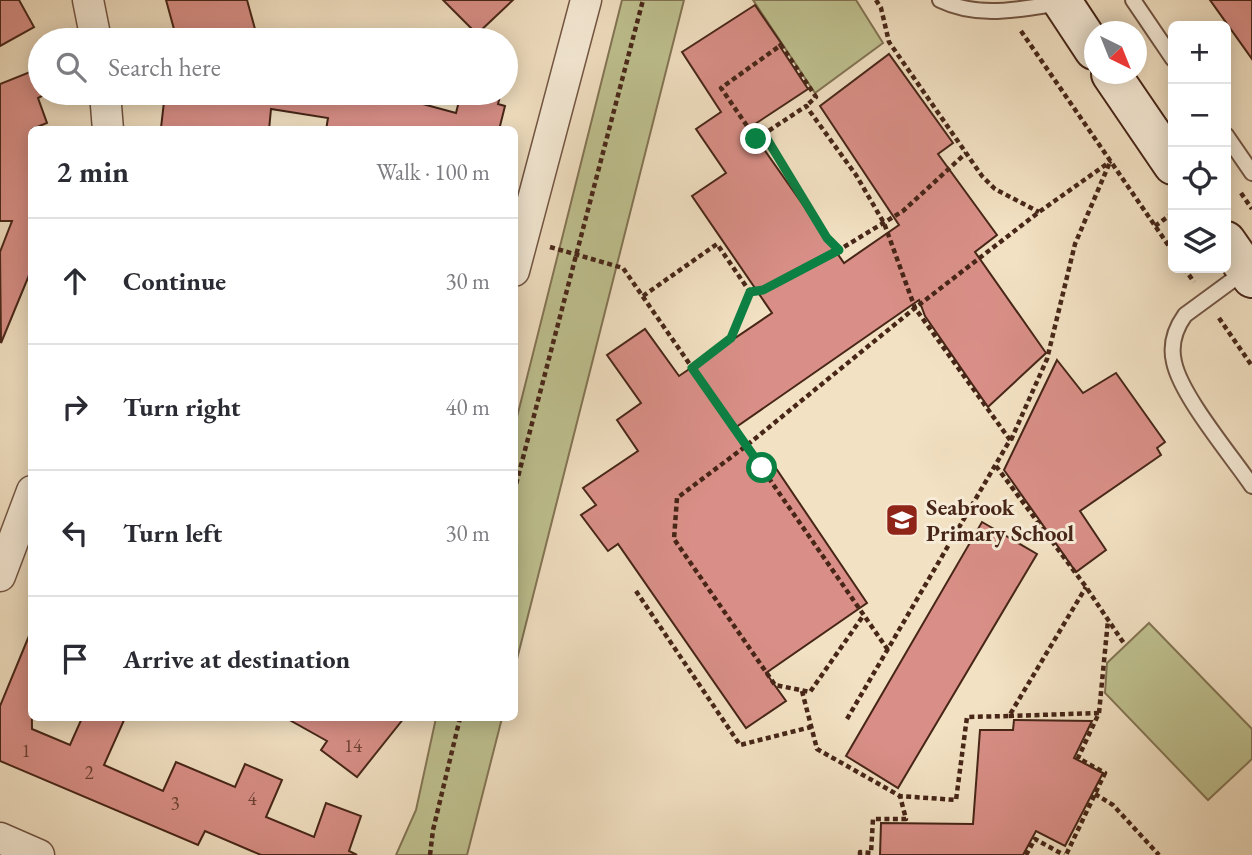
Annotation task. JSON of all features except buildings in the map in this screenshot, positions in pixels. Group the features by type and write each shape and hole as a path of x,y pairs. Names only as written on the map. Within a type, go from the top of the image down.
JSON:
{"main road":[{"path":"1061,1 1084,35"},
{"path":"1118,84 1168,158"}],"street":[{"path":"88,0 94,28"},
{"path":"518,256 586,0"},
{"path":"107,105 108,126"},
{"path":"0,576 28,502"},
{"path":"0,838 39,855"}],"lane":[{"path":"940,0 971,10 1008,12 1061,1"},
{"path":"1133,0 1168,52"},
{"path":"1231,142 1252,173"},
{"path":"1241,263 1185,315 1179,323 1172,346 1184,388 1252,486"}],"path":[{"path":"518,477 643,0"},
{"path":"876,0 881,8 889,41 982,176 995,188 1038,212"},
{"path":"1008,12 1168,244"},
{"path":"781,45 816,97 764,134 756,139 721,88 781,45"},
{"path":"806,106 856,174 884,223 915,308 1010,440"},
{"path":"764,134 827,238 839,250"},
{"path":"750,292 763,290 839,250 903,211 966,153"},
{"path":"863,616 810,692 775,685 674,539 677,498 1038,212 1111,161"},
{"path":"847,719 1010,440 1047,359 1075,244 1111,161"},
{"path":"1156,226 1168,217"},
{"path":"643,296 717,244 750,292"},
{"path":"577,256 623,268 888,650"},
{"path":"692,368 731,338 750,292"},
{"path":"996,466 1086,587 1125,645"},
{"path":"1009,716 1086,587"},
{"path":"636,591 740,745 811,727"},
{"path":"1026,855 1035,839 1065,855 1105,773 1078,758 1099,713 1108,620"},
{"path":"802,691 817,749 900,796 956,800 967,717 1099,713"},
{"path":"430,855 433,830 459,721"},
{"path":"1095,794 1113,805 1160,855"},
{"path":"860,855 860,852 871,853 873,819 906,819 900,796"}],"green space":[{"path":"622,0 684,0 518,655 518,413"},
{"path":"753,0 856,0 883,43 815,93"},
{"path":"1149,623 1252,729 1252,759 1208,800 1105,693 1107,663"},
{"path":"435,721 501,721 467,855 396,855 416,810"}],"place":[{"name":"Seabrook Primary School","path":"902,520"}],"route":[{"path":"756,139 764,134 827,238 839,250 763,290 750,292 731,338 692,368 762,468"}]}
